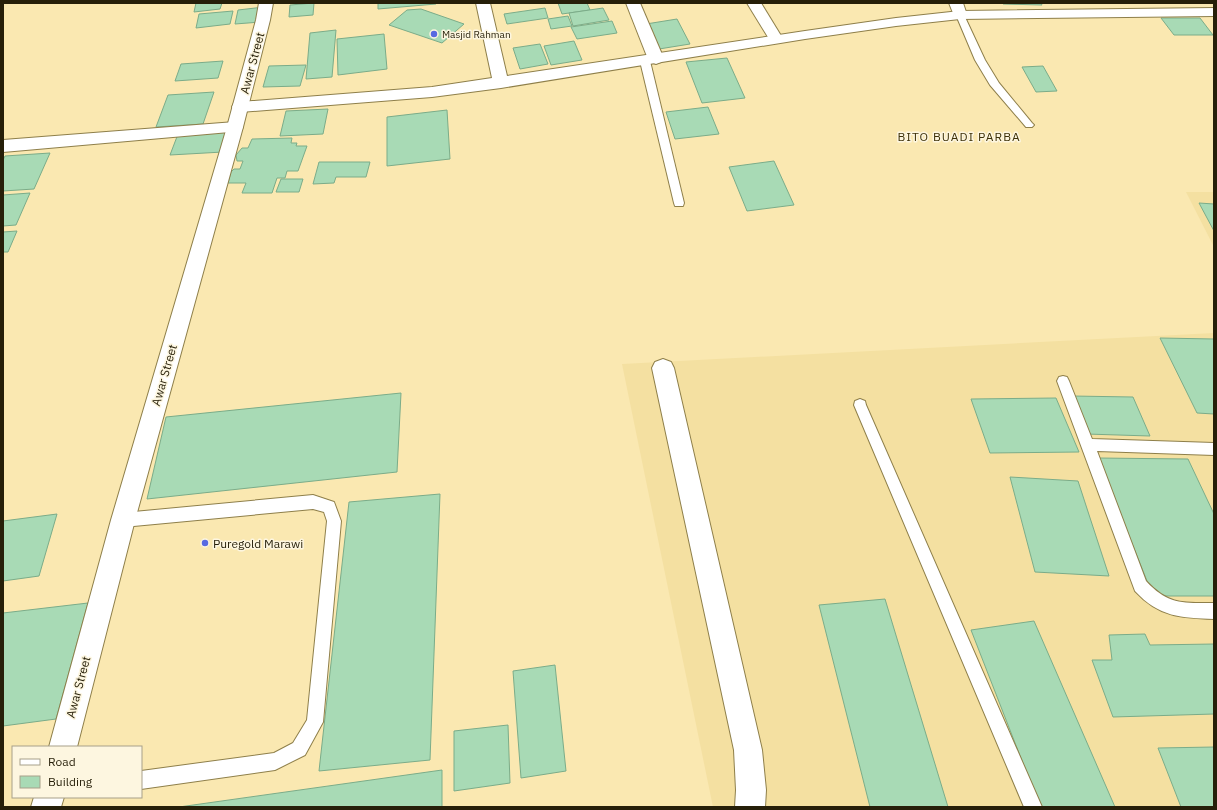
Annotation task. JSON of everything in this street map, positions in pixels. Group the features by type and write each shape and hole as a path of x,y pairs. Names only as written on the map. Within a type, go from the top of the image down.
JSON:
{"street":[{"name":"Awar Street","path":"62,746 123,520 238,117 266,3"},
{"path":"483,3 501,83"},
{"path":"633,3 651,60"},
{"path":"754,3 776,39"},
{"path":"3,146 238,117 388,96 501,83 776,39 896,22 958,9 1214,12"},
{"path":"663,368 748,750 751,790 750,807"}],"lane":[{"path":"958,9 980,60 994,85 1028,125"},
{"path":"651,60 679,202"},
{"path":"1064,381 1140,586 1149,597 1163,606 1180,610 1214,611"},
{"path":"860,405 1033,807"},
{"path":"1088,445 1214,450"},
{"path":"123,520 313,502 329,507 334,521 315,722 299,750 275,761 142,780"}],"shaded area":[{"path":"1186,192 1214,192 1214,247"},
{"path":"1214,333 1214,807 713,807 622,364"}],"building":[{"path":"196,3 222,3 220,9 194,12"},
{"path":"314,3 313,15 289,17 290,5"},
{"path":"378,3 436,3 436,4 378,9"},
{"path":"558,3 587,3 590,10 562,14"},
{"path":"1002,3 1041,3 1042,5 1003,4"},
{"path":"264,7 261,22 235,24 238,10"},
{"path":"545,8 548,18 507,24 504,14"},
{"path":"603,8 609,20 573,26 569,13"},
{"name":"Masjid Rahman","path":"421,9 464,24 442,43 389,25 407,10"},
{"path":"233,11 230,24 196,28 199,14"},
{"path":"568,16 572,26 551,29 548,19"},
{"path":"1161,18 1200,18 1213,35 1174,35"},
{"path":"677,19 690,44 659,49 646,24"},
{"path":"612,21 617,33 577,39 571,27"},
{"path":"336,30 332,77 306,79 310,33"},
{"path":"384,34 387,69 338,75 337,39"},
{"path":"574,41 582,60 551,65 544,46"},
{"path":"540,44 548,64 520,69 513,48"},
{"path":"727,58 745,98 702,103 686,62"},
{"path":"223,61 218,78 175,81 181,64"},
{"path":"306,65 300,86 263,87 269,66"},
{"path":"1043,66 1057,91 1036,92 1022,67"},
{"path":"214,92 203,124 156,127 168,95"},
{"path":"708,107 719,134 675,139 666,112"},
{"path":"328,109 323,134 280,136 286,111"},
{"path":"447,110 450,159 387,166 387,117"},
{"path":"230,131 223,152 170,155 178,134"},
{"path":"292,138 291,143 297,143 296,146 307,146 298,171 287,171 285,178 277,178 272,193 242,193 246,183 228,183 231,172 234,169 240,169 243,161 237,161 236,155 242,148 248,148 252,139"},
{"path":"50,153 34,189 3,191 3,160 5,156"},
{"path":"774,161 794,205 747,211 729,167"},
{"path":"319,162 370,162 366,177 336,177 334,183 313,184"},
{"path":"281,179 303,179 299,192 276,192"},
{"path":"30,193 16,225 3,226 3,195"},
{"path":"1199,203 1214,204 1214,231"},
{"path":"17,231 8,252 3,252 3,232"},
{"path":"1160,338 1214,339 1214,414 1197,413"},
{"path":"401,393 397,472 147,499 166,417"},
{"path":"1072,396 1133,397 1150,436 1086,434"},
{"path":"1056,398 1079,452 990,453 971,399"},
{"path":"1098,458 1188,459 1214,514 1214,596 1153,596"},
{"path":"1010,477 1078,481 1109,576 1035,572"},
{"path":"440,494 430,760 319,771 349,502"},
{"path":"57,514 39,576 3,581 3,521"},
{"path":"885,599 948,807 870,807 819,605"},
{"path":"88,603 56,719 3,726 3,613"},
{"path":"1034,621 1115,807 1040,807 971,630"},
{"path":"1145,634 1150,645 1214,644 1214,714 1113,717 1092,660 1112,660 1109,635"},
{"path":"555,665 566,771 521,778 513,671"},
{"path":"508,725 510,783 454,791 454,731"},
{"path":"1214,747 1214,807 1181,807 1158,748"},
{"path":"442,770 442,807 179,807"}],"place":[{"name":"Masjid Rahman","path":"434,34"},
{"name":"Puregold Marawi","path":"205,543"}],"district":[{"name":"BITO BUADI PARBA","path":"959,136"}]}
